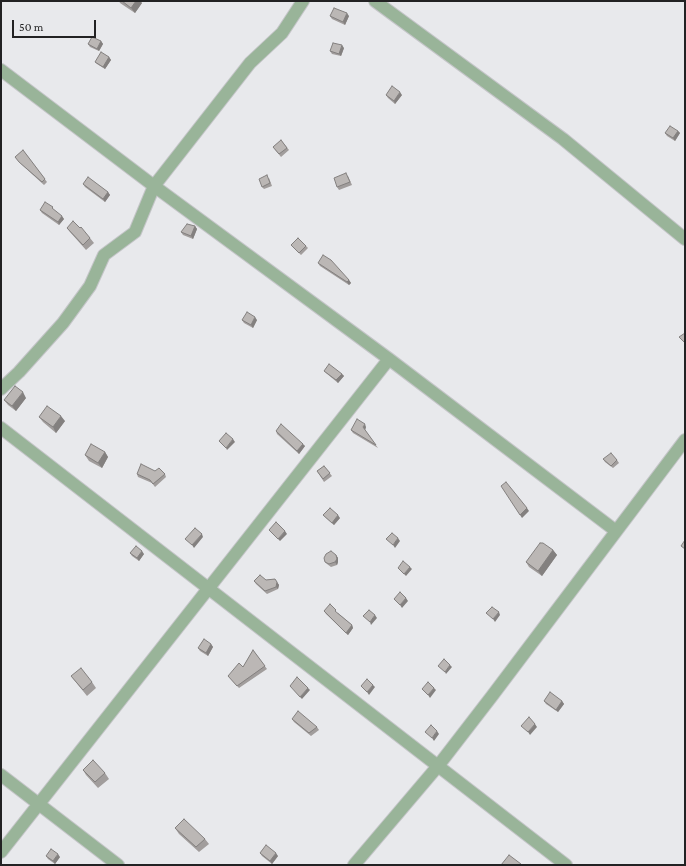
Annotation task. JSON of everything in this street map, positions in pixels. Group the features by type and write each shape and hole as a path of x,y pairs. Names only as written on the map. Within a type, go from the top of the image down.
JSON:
{"street":[{"path":"1,389 19,372 63,323 90,286 104,255 135,232 154,186 250,63 282,33 303,1"},
{"path":"376,1 563,139 685,239"},
{"path":"1,70 154,186 389,359 616,531"},
{"path":"1,852 389,359"},
{"path":"1,428 566,865"},
{"path":"354,865 438,766 685,440"},
{"path":"1,775 118,865"}],"building":[{"path":"122,1 136,1 131,8"},
{"path":"334,8 347,13 343,22 330,16"},
{"path":"92,37 101,41 97,49 88,44"},
{"path":"333,43 342,45 339,54 330,51"},
{"path":"101,52 109,57 103,67 95,62"},
{"path":"392,86 400,92 394,101 386,95"},
{"path":"670,126 678,131 673,138 665,133"},
{"path":"281,140 287,148 279,154 273,147"},
{"path":"23,150 45,179 42,182 15,157"},
{"path":"346,173 350,182 337,187 334,178"},
{"path":"267,175 270,183 262,187 259,179"},
{"path":"88,177 108,192 103,199 83,184"},
{"path":"45,202 53,207 52,208 62,216 58,222 40,210"},
{"path":"73,221 80,228 81,227 90,238 83,245 67,228"},
{"path":"187,224 195,226 191,236 181,232"},
{"path":"298,238 306,246 299,253 291,245"},
{"path":"323,255 331,260 349,280 347,282 318,263"},
{"path":"247,312 255,317 251,325 242,320"},
{"path":"685,333 685,343 679,337"},
{"path":"329,364 342,374 336,380 324,371"},
{"path":"15,386 23,392 12,406 4,400"},
{"path":"47,406 61,416 53,427 39,417"},
{"path":"357,419 365,424 363,427 376,445 351,430"},
{"path":"281,424 303,444 297,451 276,431"},
{"path":"226,433 233,439 226,448 219,441"},
{"path":"91,444 105,452 98,463 85,455"},
{"path":"611,453 617,460 611,466 603,459"},
{"path":"141,464 155,471 159,468 165,474 153,484 150,480 137,474"},
{"path":"324,466 330,473 323,479 317,471"},
{"path":"506,482 527,508 520,515 501,486"},
{"path":"330,508 338,515 332,523 323,515"},
{"path":"276,522 285,531 278,539 269,530"},
{"path":"195,528 202,534 192,545 185,539"},
{"path":"392,533 398,538 393,545 386,539"},
{"path":"685,540 685,549 681,546"},
{"path":"540,543 543,543 553,550 538,571 526,562"},
{"path":"136,546 142,551 137,558 130,553"},
{"path":"331,551 336,555 337,559 335,562 329,564 325,562 324,558 326,554"},
{"path":"403,561 410,567 404,574 398,568"},
{"path":"260,575 266,580 275,579 277,582 276,587 265,591 254,581"},
{"path":"400,592 406,598 400,605 394,599"},
{"path":"330,604 336,610 335,611 352,625 346,633 324,611"},
{"path":"492,607 499,612 493,619 486,613"},
{"path":"369,610 375,615 370,622 363,616"},
{"path":"204,639 211,644 206,653 198,648"},
{"path":"253,650 265,666 237,686 228,676 239,663 243,667"},
{"path":"444,659 450,665 445,672 438,666"},
{"path":"81,668 92,682 83,690 71,676"},
{"path":"297,677 308,688 300,697 290,686"},
{"path":"367,679 373,685 367,692 361,686"},
{"path":"428,682 434,688 428,695 422,689"},
{"path":"550,692 562,701 556,710 544,701"},
{"path":"298,711 317,727 309,733 292,719"},
{"path":"529,717 535,724 528,732 521,726"},
{"path":"431,725 437,731 432,738 425,732"},
{"path":"93,760 105,773 95,782 83,770"},
{"path":"184,819 205,839 196,847 175,828"},
{"path":"266,845 276,853 270,861 260,853"},
{"path":"51,849 58,854 53,861 46,856"},
{"path":"509,855 521,864 501,865"}]}
